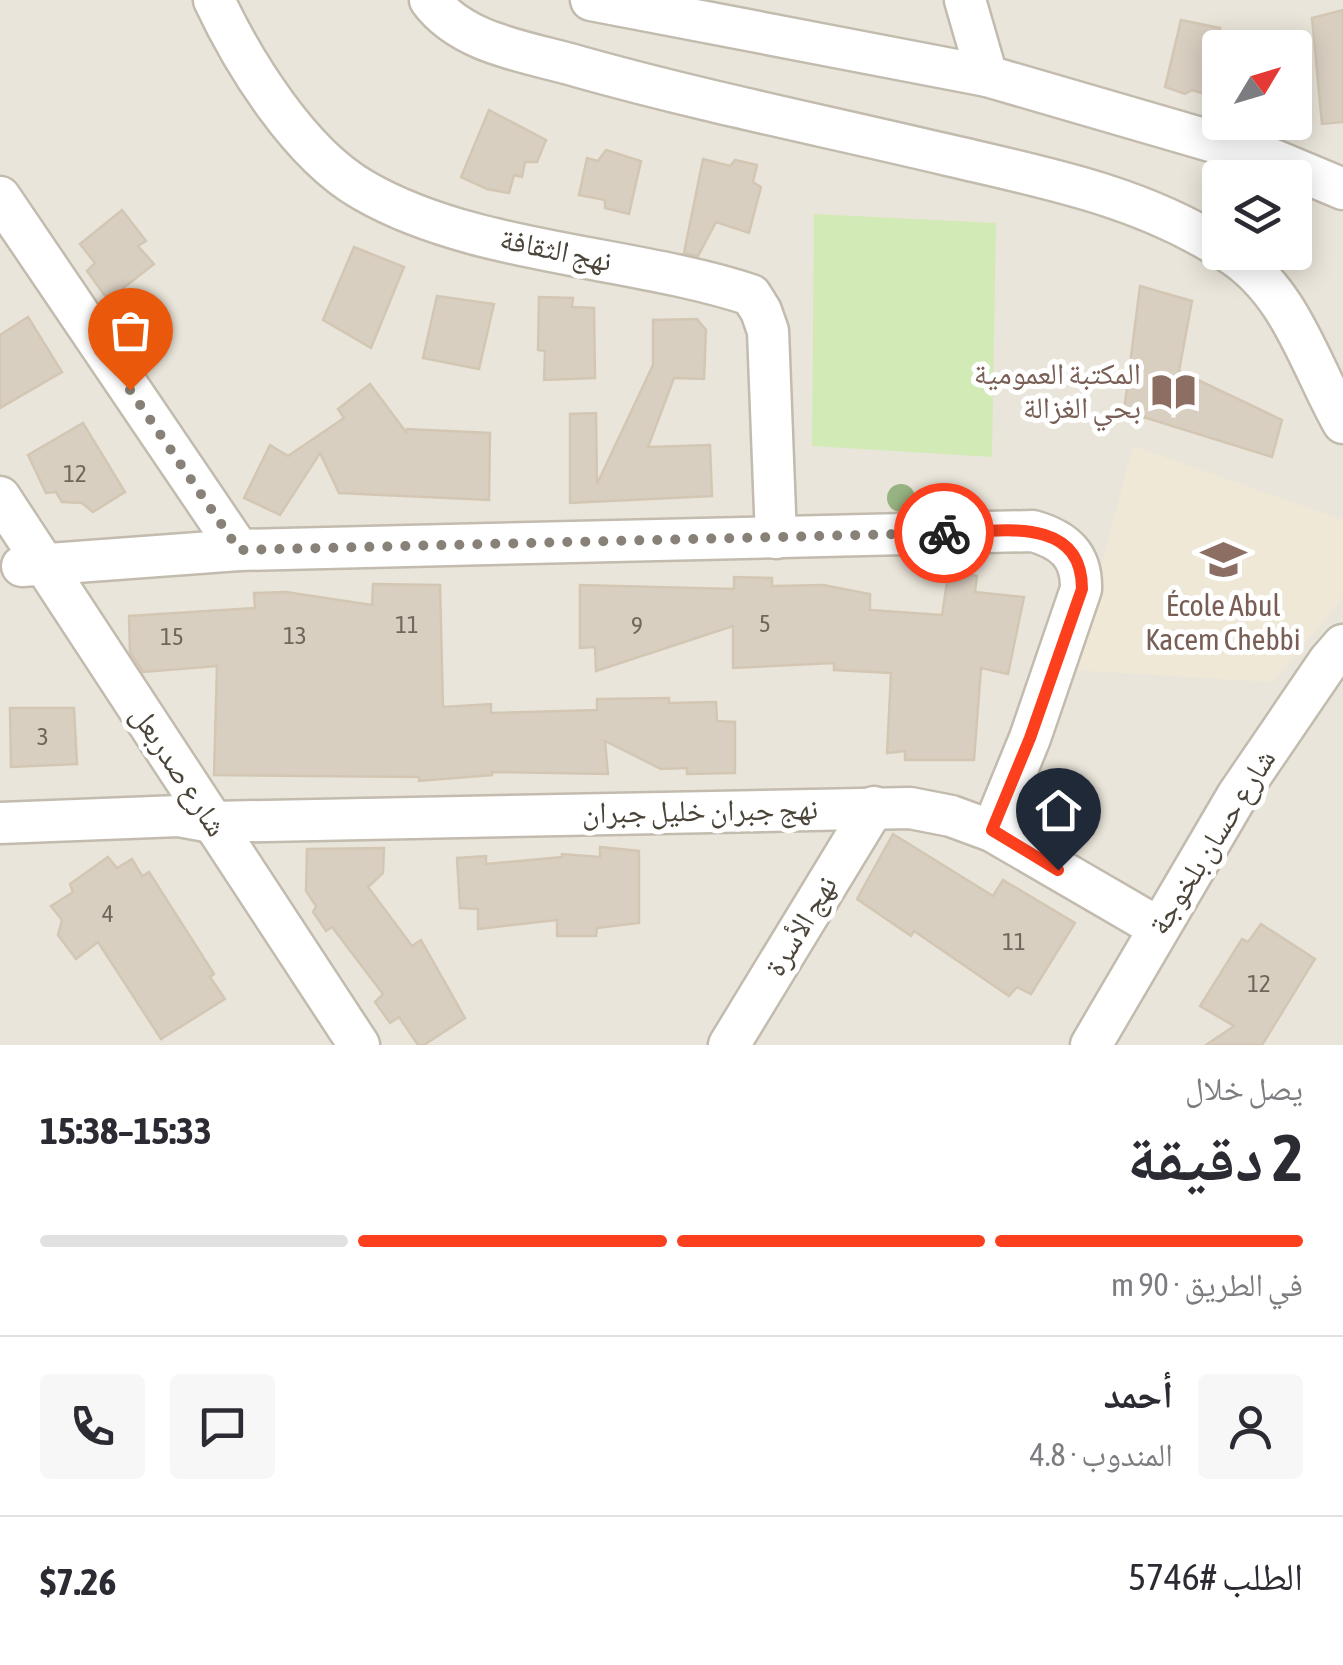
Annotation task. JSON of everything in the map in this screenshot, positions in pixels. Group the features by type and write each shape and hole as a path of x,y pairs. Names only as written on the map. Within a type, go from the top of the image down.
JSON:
{"street":[{"name":"نهج الثقافة","path":"214,0 256,74 284,113 321,158 362,190 431,220 751,296 762,311 768,332 776,538"},
{"path":"430,0 478,38 623,79 1083,187 1176,221 1202,236"},
{"path":"592,0 987,76 1214,140 1343,189"},
{"path":"965,0 987,76"},
{"path":"0,197 239,550"},
{"path":"1251,270 1265,282 1293,320 1343,423"},
{"name":"شارع صدربعل","path":"0,497 22,554 195,819 330,1045"},
{"path":"22,554 1033,531 1055,538 1073,552 1082,570 1082,589 1030,738 992,830"},
{"name":"شارع حسان بلخوجة","path":"1091,1045 1237,796 1343,645"},
{"name":"نهج الأسرة","path":"729,1045 874,808"},
{"name":"نهج جبران خليل جبران","path":"0,823 910,808 952,816 992,830 1159,928"},
{"name":"شارع صدربعل","path":"195,819 359,1045"}],"shaded area":[{"path":"0,0 1343,0 1343,1045 0,1045"},
{"name":"École Abul Kacem Chebbi","path":"1133,446 1343,520 1343,598 1273,682 1074,670"}],"green space":[{"path":"814,214 996,223 992,457 812,446"}],"building":[{"path":"1343,10 1343,122 1322,124 1312,18"},
{"path":"1181,20 1220,28 1202,30 1202,93 1192,90 1185,94 1165,87"},
{"path":"489,110 546,140 537,162 525,162 522,177 514,175 509,193 487,189 461,177"},
{"path":"606,150 641,161 629,214 605,208 605,200 579,195 587,158 598,161"},
{"path":"703,159 730,166 735,160 757,165 753,182 761,187 749,233 716,222 698,256 684,253"},
{"path":"122,210 146,241 138,246 154,264 108,300 87,271 95,263 80,244"},
{"path":"354,247 404,267 371,348 323,320"},
{"name":"المكتبة العمومية بحي الغزالة","path":"1140,286 1192,301 1179,371 1282,420 1272,457 1124,411"},
{"path":"437,296 494,304 479,369 423,358"},
{"path":"539,297 573,298 572,307 594,308 595,378 544,380 545,351 538,350"},
{"path":"28,317 62,372 0,408 0,335"},
{"path":"697,319 706,330 704,379 674,378 648,447 710,445 712,496 570,503 570,414 596,413 597,484 653,365 653,320"},
{"path":"370,384 406,432 407,429 490,433 489,500 339,493 320,453 280,515 244,498 270,445 288,456 344,418 338,409"},
{"path":"83,423 125,492 93,512 82,503 62,502 56,492 46,493 28,455"},
{"path":"949,570 977,576 975,592 1024,597 1008,674 981,668 974,760 905,760 905,751 887,753 891,673 834,670 834,663 733,668 733,626 596,671 595,647 580,648 580,585 734,589 734,577 772,578 772,586 823,585 870,594 870,610 942,615"},
{"path":"373,584 440,585 443,707 491,704 491,713 597,710 597,699 716,702 717,721 735,722 735,773 687,774 687,768 661,769 605,741 608,774 492,772 419,781 419,777 214,775 217,666 143,672 130,652 129,616 255,608 254,593 286,592 372,605"},
{"path":"10,708 74,708 77,764 11,767"},
{"path":"893,834 993,896 1003,880 1075,923 1031,994 1017,987 1009,996 914,931 911,936 857,899"},
{"path":"600,847 639,851 639,923 597,928 596,936 557,936 557,920 478,929 478,909 460,908 457,858 486,856 486,864 562,854 600,857"},
{"path":"384,848 383,873 368,887 412,946 421,940 465,1018 424,1045 418,1045 399,1017 390,1023 375,1002 383,994 332,927 326,931 313,912 316,906 306,891 307,849"},
{"path":"108,857 117,868 132,859 142,876 149,872 214,974 210,977 225,999 161,1039 98,942 76,959 58,935 62,920 51,906 73,892 70,884"},
{"path":"1261,924 1315,959 1262,1045 1206,1045 1234,1026 1200,1006 1242,939 1248,942"}],"way so far":[{"path":"130,390 239,550 944,533"}],"place":[{"name":"المكتبة العمومية بحي الغزالة","path":"1174,391"},
{"name":"École Abul Kacem Chebbi","path":"1223,559"}],"route":[{"path":"944,533 1033,531 1055,538 1073,552 1082,570 1082,589 1030,738 992,830 1058,870"}]}
